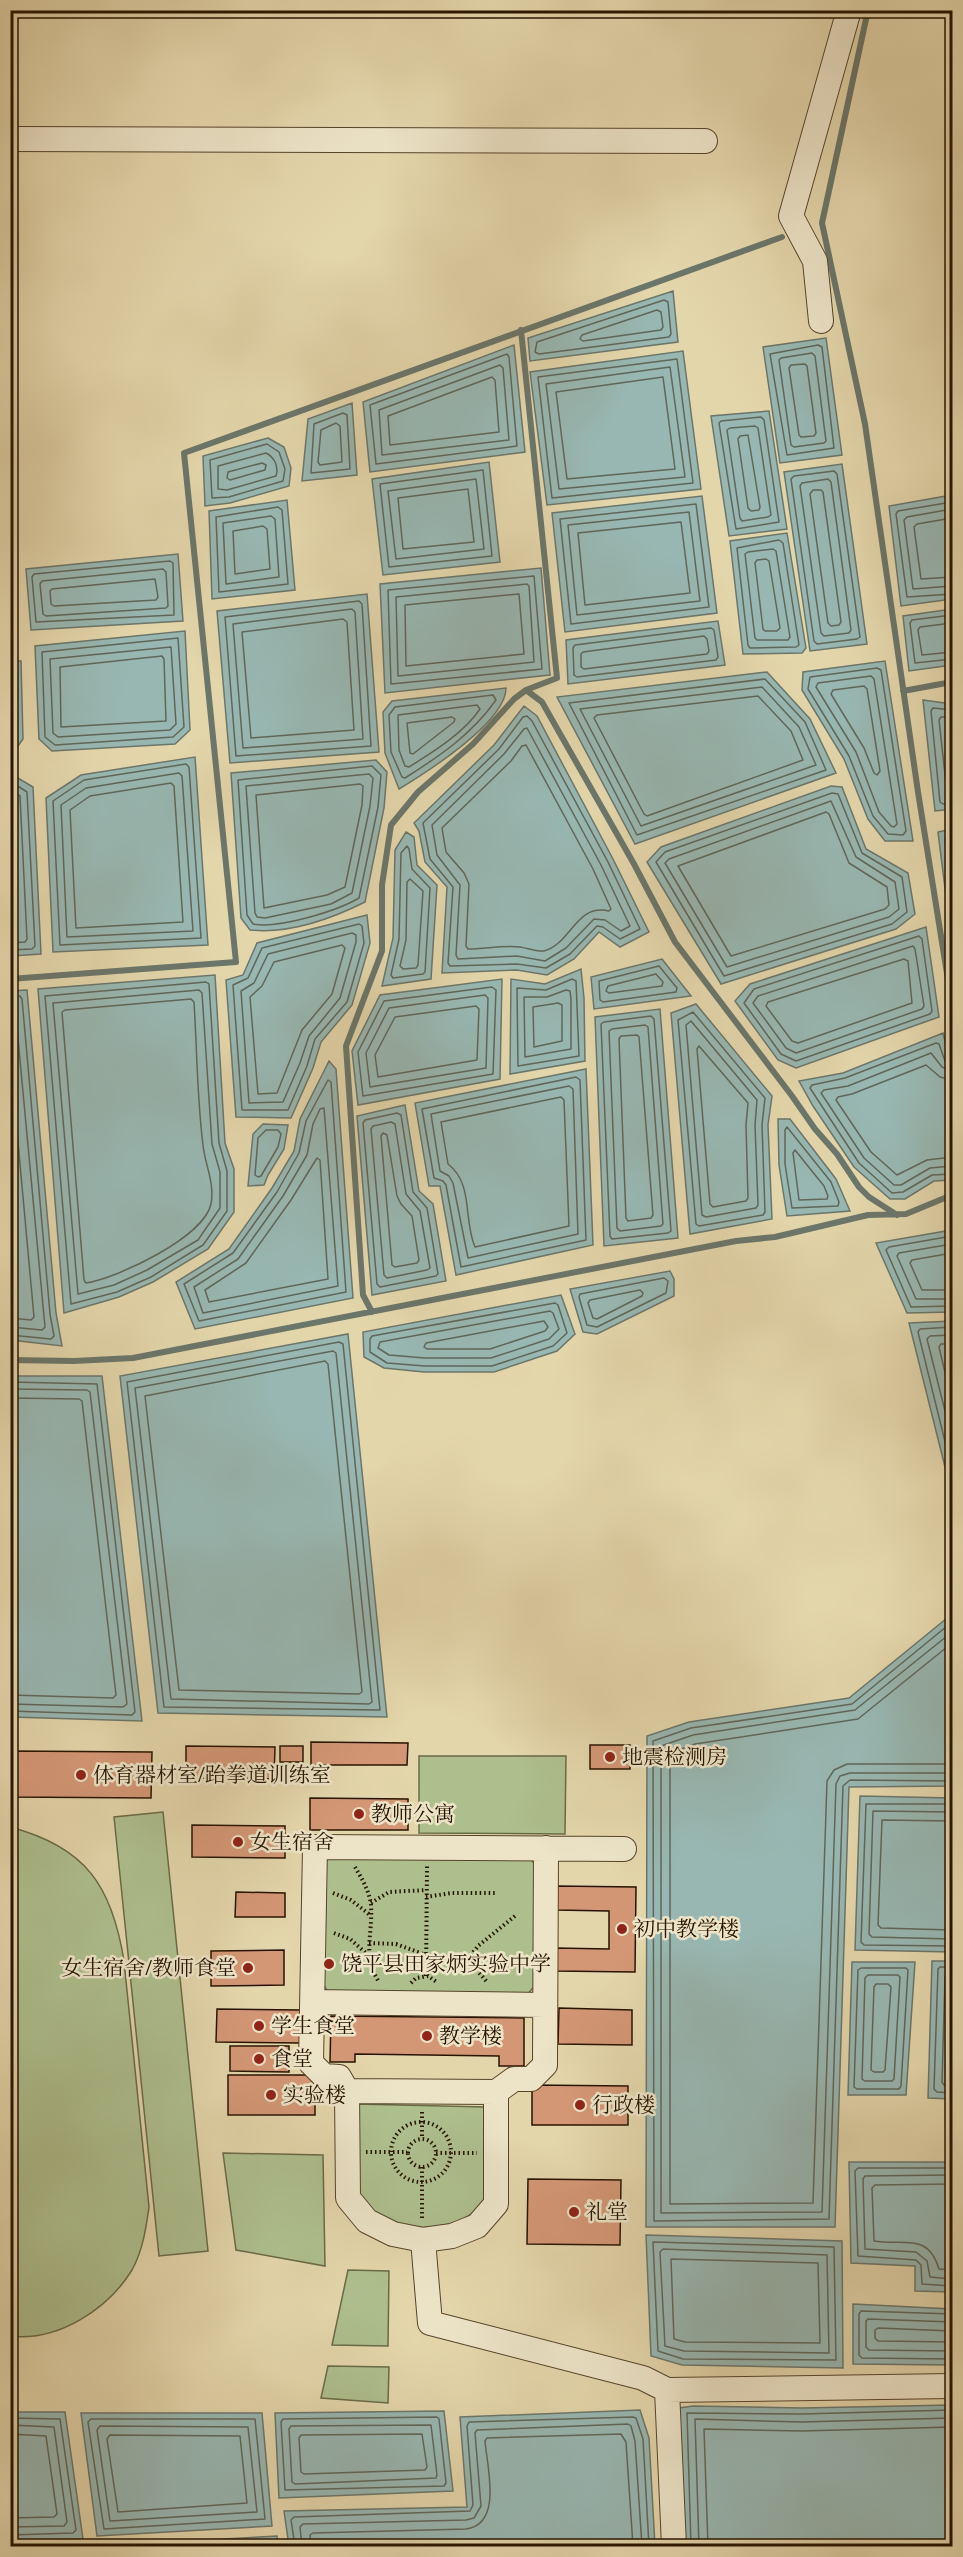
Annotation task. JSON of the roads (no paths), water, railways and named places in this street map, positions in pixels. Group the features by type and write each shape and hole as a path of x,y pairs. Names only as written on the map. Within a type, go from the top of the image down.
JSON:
{"street":[{"path":"821,321 815,261 792,216 849,10"},
{"path":"10,139 705,141"},
{"path":"496,2092 496,2204 477,2226 452,2236 423,2240 393,2234 367,2221 348,2198 347,2091 339,2077 324,2076 311,2063 315,1847 624,1849"},
{"path":"347,2091 496,2092 514,2079 531,2079 545,2065 546,1848"},
{"path":"313,2002 545,2006"},
{"path":"423,2240 430,2322 643,2378 667,2390 952,2386"},
{"path":"667,2390 674,2547"}],"water":[{"path":"673,291 678,342 530,361 528,338"},
{"path":"826,338 842,455 780,463 763,347"},
{"path":"514,345 525,452 370,472 363,402"},
{"path":"683,351 701,489 547,505 530,372"},
{"path":"352,403 357,475 302,481 308,419"},
{"path":"769,411 787,529 729,536 711,416"},
{"path":"268,438 284,447 291,468 289,486 230,503 205,506 203,456"},
{"path":"489,462 500,562 383,575 372,479"},
{"path":"842,464 867,644 810,651 784,472"},
{"path":"952,495 952,599 901,606 889,506"},
{"path":"702,496 717,613 565,632 552,513"},
{"path":"287,500 295,590 212,599 209,511"},
{"path":"787,533 806,648 802,653 743,654 730,541"},
{"path":"178,554 183,621 31,630 26,569"},
{"path":"541,568 550,675 385,693 380,584"},
{"path":"367,594 379,752 230,763 217,611"},
{"path":"952,609 952,665 909,671 903,616"},
{"path":"718,621 725,665 568,684 566,640"},
{"path":"185,631 190,730 175,744 52,751 39,739 35,646"},
{"path":"11,661 21,661 23,739 11,756"},
{"path":"885,661 913,841 885,841 868,819 844,759 802,690 803,672"},
{"path":"767,672 810,719 836,773 635,844 557,697"},
{"path":"506,688 503,701 480,730 445,759 399,789 385,753 383,712 392,701"},
{"path":"923,700 952,704 952,809 935,811"},
{"path":"524,706 537,716 649,932 620,947 599,932 574,959 547,975 517,970 442,973 447,887 425,862 419,831 414,823 494,745"},
{"path":"195,757 208,945 53,952 46,798 81,775"},
{"path":"376,760 387,772 384,808 365,902 309,924 279,930 250,930 241,918 231,773"},
{"path":"11,774 33,787 41,954 11,956"},
{"path":"831,786 842,787 866,849 908,873 915,914 896,929 721,984 647,862 661,847"},
{"path":"952,829 952,944 938,832"},
{"path":"406,832 414,837 417,865 437,885 431,979 382,986 393,938 395,850"},
{"path":"367,915 370,943 352,1005 321,1042 313,1068 291,1118 236,1117 226,980 243,975 257,943"},
{"path":"926,927 939,1017 796,1068 778,1060 735,1001 750,984"},
{"path":"662,959 691,996 594,1009 591,977"},
{"path":"581,969 585,1061 510,1074 511,979 545,984"},
{"path":"215,975 225,1143 234,1169 234,1212 208,1249 153,1282 119,1297 64,1313 38,989"},
{"path":"502,979 500,1079 358,1105 352,1051 380,995"},
{"path":"27,990 56,1313 62,1346 11,1340 10,991"},
{"path":"696,1004 772,1096 768,1125 772,1219 690,1234 671,1013"},
{"path":"660,1009 678,1238 604,1246 595,1017"},
{"path":"943,1033 948,1054 952,1060 952,1180 934,1181 905,1199 890,1199 854,1167 799,1081 843,1073"},
{"path":"329,1061 336,1069 353,1298 195,1329 176,1282 229,1249 272,1188 294,1151 300,1119"},
{"path":"586,1069 593,1245 456,1275 440,1186 429,1186 415,1103"},
{"path":"405,1105 419,1191 433,1204 446,1281 372,1295 357,1116"},
{"path":"778,1119 790,1119 836,1179 850,1211 787,1216 779,1165"},
{"path":"263,1124 288,1125 284,1149 264,1185 248,1186 253,1134"},
{"path":"952,1230 952,1312 907,1313 876,1243"},
{"path":"670,1271 674,1279 674,1296 597,1334 583,1332 570,1289"},
{"path":"561,1295 575,1334 557,1351 494,1372 424,1372 384,1368 364,1357 363,1332"},
{"path":"952,1321 952,1495 909,1323"},
{"path":"348,1334 387,1717 158,1713 120,1376"},
{"path":"11,1376 102,1376 142,1721 11,1717"},
{"path":"952,1614 952,1786 849,1787 835,2227 646,2227 647,1736 689,1722 849,1698"},
{"path":"860,1796 952,1798 952,1952 855,1950"},
{"path":"932,1961 952,1961 952,2099 928,2098"},
{"path":"852,1962 915,1962 906,2095 848,2095"},
{"path":"849,2162 952,2162 952,2292 915,2291 915,2266 851,2263"},
{"path":"646,2235 842,2241 843,2368 682,2365 651,2356"},
{"path":"853,2304 952,2309 952,2365 853,2364"},
{"path":"952,2405 952,2546 685,2546 679,2408 693,2406 802,2408"},
{"path":"640,2410 649,2438 655,2546 289,2546 284,2511 467,2507 460,2417"},
{"path":"444,2411 453,2491 279,2498 275,2413"},
{"path":"10,2412 65,2412 83,2539 11,2541"},
{"path":"81,2413 262,2413 272,2526 97,2536"},
{"path":"277,2536 278,2546 101,2546 110,2545"}],"waterway":[{"path":"868,10 822,223 865,424 918,792 952,1005"},
{"path":"10,979 236,962 184,453 782,237"},
{"path":"521,330 557,678 526,690"},
{"path":"903,691 952,682"},
{"path":"372,1312 363,1295 346,1046 382,951 382,885 391,825 418,792 473,744 514,699 526,690 542,702 634,864 675,942 815,1129 837,1154 859,1187 869,1197 897,1215"},
{"path":"10,1360 74,1361 133,1358 736,1241 775,1237 868,1215 906,1214 952,1195"}],"place":[{"name":"地震检测房","path":"610,1757"},
{"name":"体育器材室/跆拳道训练室","path":"81,1775"},
{"name":"教师公寓","path":"359,1814"},
{"name":"女生宿舍","path":"238,1842"},
{"name":"初中教学楼","path":"622,1929"},
{"name":"饶平县田家炳实验中学","path":"329,1964"},
{"name":"女生宿舍/教师食堂","path":"248,1968"},
{"name":"学生食堂","path":"259,2026"},
{"name":"教学楼","path":"427,2036"},
{"name":"食堂","path":"259,2059"},
{"name":"实验楼","path":"271,2095"},
{"name":"行政楼","path":"580,2105"},
{"name":"礼堂","path":"574,2212"}]}
